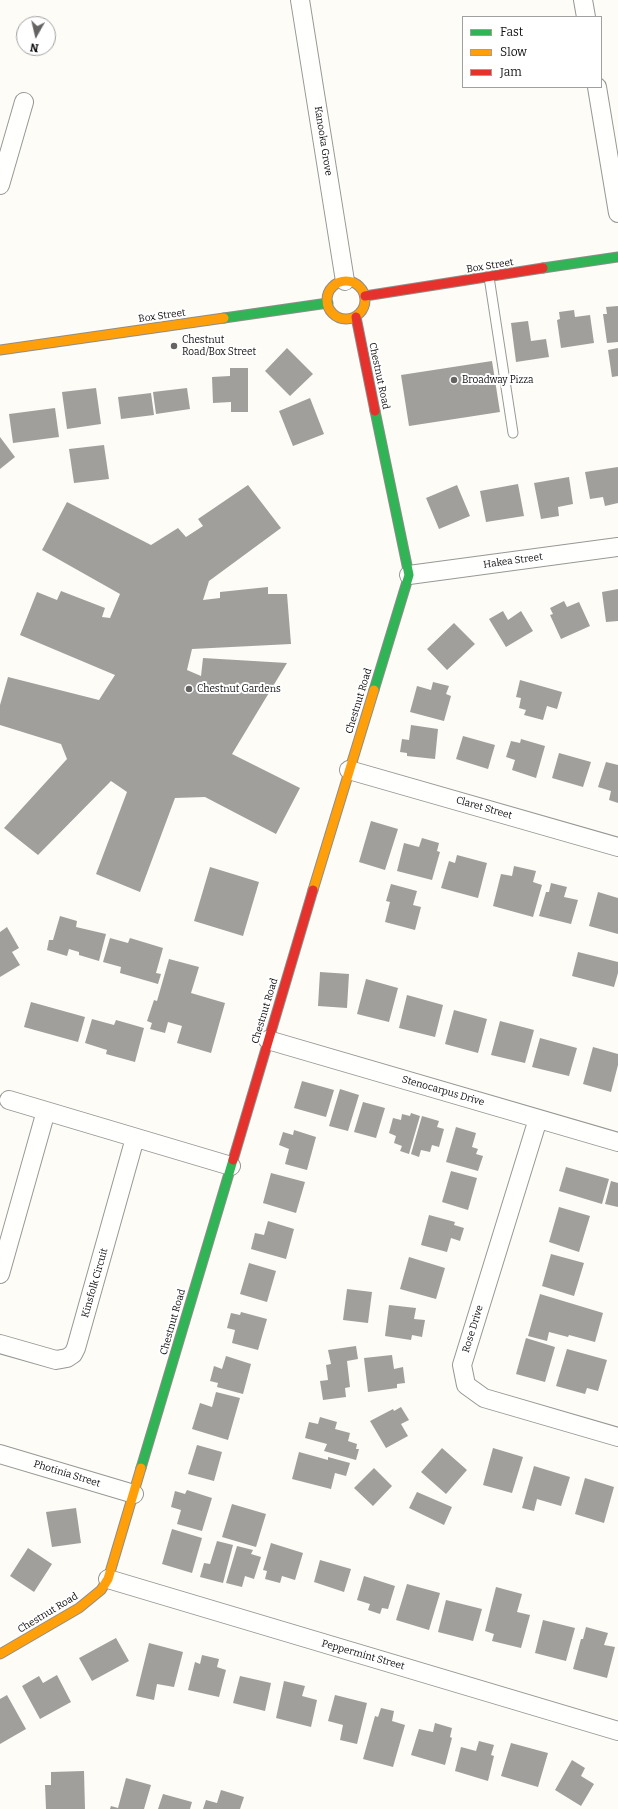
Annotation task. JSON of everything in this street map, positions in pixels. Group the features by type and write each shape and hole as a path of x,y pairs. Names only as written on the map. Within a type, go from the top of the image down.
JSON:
{"street":[{"name":"Kanooka Grove","path":"300,0 345,281"},
{"path":"583,0 586,16"},
{"path":"597,88 618,213"},
{"path":"0,185 24,102"},
{"name":"Box Street","path":"365,296 618,257"},
{"path":"345,281 358,285 365,296 363,309 356,317 350,319 337,316 332,312 328,303 330,290 334,285 345,281"},
{"name":"Box Street","path":"0,350 328,303"},
{"name":"Chestnut Road","path":"0,1654 79,1608 101,1590 108,1579 268,1040 409,575 356,317"},
{"name":"Hakea Street","path":"409,575 618,547"},
{"name":"Claret Street","path":"349,770 618,846"},
{"name":"Stenocarpus Drive","path":"268,1040 618,1142"},
{"path":"9,1100 231,1166"},
{"path":"0,1274 46,1111"},
{"name":"Rose Drive","path":"538,1119 462,1365 466,1385 484,1398 618,1437"},
{"name":"Kinsfolk Circuit","path":"0,1344 56,1360 67,1358 73,1354 76,1348 135,1138"},
{"name":"Photinia Street","path":"0,1454 134,1494"},
{"name":"Peppermint Street","path":"108,1579 194,1606 618,1731"}],"lane":[{"path":"489,277 513,433"}],"building":[{"path":"618,306 618,342 607,343 603,314 607,314 606,307"},
{"path":"574,310 575,317 590,315 594,343 561,348 557,320 560,319 559,312"},
{"path":"528,321 531,341 546,339 549,357 516,362 511,323"},
{"path":"287,348 313,374 290,396 265,371"},
{"path":"618,348 618,376 612,377 608,350"},
{"path":"492,361 500,412 409,426 401,375"},
{"path":"230,368 248,368 248,412 231,412 231,402 213,403 212,377 230,376"},
{"path":"96,388 101,424 67,429 62,392"},
{"path":"187,388 190,409 156,414 153,392"},
{"path":"151,393 154,415 121,419 118,397"},
{"path":"310,398 324,434 293,446 279,411"},
{"path":"55,408 59,437 13,443 9,414"},
{"path":"0,437 15,457 0,469"},
{"path":"104,445 109,479 74,483 69,449"},
{"path":"618,467 618,503 605,506 603,497 590,499 585,472"},
{"path":"569,477 573,504 558,507 559,516 541,519 534,483"},
{"path":"518,484 524,516 486,522 480,491"},
{"name":"Chestnut Gardens","path":"248,485 281,528 209,581 203,600 220,598 220,592 268,587 268,594 287,594 291,644 192,649 187,670 201,676 203,658 287,663 232,754 300,788 276,834 205,797 175,798 140,892 96,874 127,792 111,781 38,855 4,828 67,759 61,744 0,725 0,705 8,677 99,700 115,675 20,635 37,592 57,600 61,591 105,608 102,617 110,618 120,594 42,550 67,502 151,545 178,528 186,537 203,526 198,519"},
{"path":"457,485 470,516 439,529 426,498"},
{"path":"618,589 618,621 606,622 602,592"},
{"path":"564,601 567,607 579,602 590,626 561,639 550,615 553,614 550,608"},
{"path":"503,611 508,620 521,611 533,631 506,647 489,619"},
{"path":"454,623 475,644 447,670 427,649"},
{"path":"520,680 562,692 557,709 547,706 543,720 524,715 526,710 519,708 521,698 516,697"},
{"path":"433,682 449,686 446,694 451,696 444,721 410,712 417,686 431,690"},
{"path":"411,725 438,729 435,759 407,756 407,753 400,752 402,739 409,740"},
{"path":"463,736 495,745 488,769 456,759"},
{"path":"521,739 545,746 536,778 512,770 515,760 506,757 511,741 520,743"},
{"path":"559,753 591,762 583,787 552,778"},
{"path":"606,762 618,765 618,803 609,800 611,791 598,787"},
{"path":"371,821 398,829 385,870 359,862"},
{"path":"422,838 439,843 437,851 440,852 432,880 397,871 404,843 419,847"},
{"path":"457,855 487,863 478,898 441,888 449,861 455,863"},
{"path":"514,866 536,871 533,882 542,885 533,917 493,906 501,874 512,876"},
{"path":"210,867 259,882 243,936 194,921"},
{"path":"551,883 567,887 564,897 578,900 571,924 539,916 546,892 549,892"},
{"path":"391,884 417,891 413,905 421,907 415,930 385,922 390,902 386,901"},
{"path":"598,892 618,898 618,934 589,926"},
{"path":"60,916 77,921 76,927 106,934 99,961 79,955 79,952 69,949 67,956 47,950 49,940 53,940"},
{"path":"7,927 19,948 12,952 20,965 0,977 0,932"},
{"path":"110,938 128,943 130,938 163,948 156,973 161,974 158,984 120,973 121,967 103,962"},
{"path":"578,952 618,962 618,973 614,987 572,976"},
{"path":"169,959 199,967 191,993 225,1003 211,1053 177,1043 182,1026 168,1022 165,1033 150,1029 152,1023 147,1021 154,1000 157,1001"},
{"path":"320,972 349,974 347,1008 318,1006"},
{"path":"366,979 398,988 389,1022 357,1014"},
{"path":"407,995 443,1005 435,1037 399,1028"},
{"path":"31,1002 85,1017 78,1042 24,1027"},
{"path":"454,1010 487,1019 478,1053 445,1044"},
{"path":"92,1019 114,1025 116,1020 144,1028 135,1062 106,1054 107,1050 85,1043"},
{"path":"500,1021 534,1030 525,1063 491,1055"},
{"path":"540,1038 577,1048 569,1076 532,1067"},
{"path":"593,1047 618,1054 618,1065 611,1092 583,1084"},
{"path":"302,1081 334,1090 326,1117 294,1108"},
{"path":"340,1089 359,1095 348,1131 329,1126"},
{"path":"363,1102 385,1108 376,1138 354,1132"},
{"path":"411,1113 420,1116 409,1154 400,1151 402,1146 394,1143 396,1136 389,1133 393,1118 401,1120 402,1114 410,1116"},
{"path":"422,1116 439,1121 437,1127 444,1129 439,1147 432,1145 430,1152 421,1150 419,1157 411,1154"},
{"path":"456,1127 476,1133 472,1147 478,1149 476,1154 483,1156 478,1171 446,1162"},
{"path":"294,1130 316,1137 307,1170 285,1164 289,1149 279,1145 283,1132 293,1135"},
{"path":"566,1167 609,1179 602,1204 559,1191"},
{"path":"451,1171 477,1178 468,1210 442,1202"},
{"path":"271,1173 305,1182 296,1213 263,1203"},
{"path":"611,1181 618,1183 618,1207 605,1204"},
{"path":"559,1207 590,1216 579,1252 549,1242"},
{"path":"429,1215 455,1222 454,1225 464,1228 460,1241 451,1238 447,1252 421,1245"},
{"path":"268,1221 294,1229 286,1259 251,1249 255,1233 264,1235"},
{"path":"551,1254 584,1263 574,1296 542,1286"},
{"path":"409,1257 445,1268 436,1299 400,1289"},
{"path":"249,1263 276,1271 267,1302 240,1294"},
{"path":"347,1289 372,1292 368,1323 343,1320"},
{"path":"540,1294 603,1313 595,1342 569,1335 568,1337 549,1332 547,1341 528,1336"},
{"path":"389,1305 416,1308 414,1319 425,1320 422,1337 412,1335 411,1340 385,1336"},
{"path":"241,1312 267,1319 258,1350 232,1343 235,1330 227,1328 231,1313 240,1315"},
{"path":"526,1338 555,1347 545,1382 516,1374"},
{"path":"356,1346 358,1359 347,1361 350,1387 345,1388 346,1397 323,1400 320,1381 328,1380 326,1365 331,1364 328,1350"},
{"path":"567,1349 607,1360 598,1391 587,1388 585,1394 556,1386"},
{"path":"392,1355 394,1369 403,1367 405,1383 397,1384 397,1388 368,1392 364,1358"},
{"path":"226,1356 251,1364 243,1394 217,1387 218,1383 210,1381 214,1366 222,1369"},
{"path":"216,1392 240,1398 228,1440 192,1429 200,1403 212,1407"},
{"path":"401,1407 409,1420 401,1424 408,1436 386,1448 370,1421 393,1409 394,1411"},
{"path":"320,1417 337,1422 335,1429 350,1433 348,1441 357,1444 356,1449 359,1449 356,1460 324,1451 327,1444 305,1438 309,1422 318,1424"},
{"path":"197,1445 222,1452 214,1481 188,1474"},
{"path":"442,1448 467,1470 446,1494 421,1472"},
{"path":"493,1448 523,1457 512,1493 483,1485"},
{"path":"299,1452 328,1460 328,1457 350,1463 346,1476 335,1473 331,1489 292,1479"},
{"path":"534,1466 570,1477 561,1506 537,1499 534,1511 522,1508"},
{"path":"374,1468 392,1486 373,1506 354,1488"},
{"path":"585,1478 614,1487 604,1523 575,1514"},
{"path":"187,1490 212,1498 202,1531 177,1524 181,1510 171,1507 175,1491 185,1494"},
{"path":"417,1492 452,1507 444,1525 409,1508"},
{"path":"232,1504 266,1514 256,1547 222,1537"},
{"path":"76,1508 81,1543 52,1547 46,1512"},
{"path":"172,1529 202,1538 192,1573 162,1564"},
{"path":"217,1541 233,1545 223,1583 200,1577 204,1563 210,1564"},
{"path":"271,1543 303,1553 295,1580 282,1576 280,1583 265,1579 267,1571 263,1570"},
{"path":"237,1546 253,1550 251,1554 261,1557 254,1579 245,1576 242,1587 226,1583"},
{"path":"28,1548 52,1564 34,1592 10,1576"},
{"path":"320,1560 351,1569 344,1592 314,1582"},
{"path":"364,1576 395,1586 388,1609 382,1608 380,1614 368,1610 370,1604 357,1600"},
{"path":"407,1584 440,1593 429,1630 396,1620"},
{"path":"496,1587 522,1594 517,1612 530,1615 521,1648 492,1641 494,1634 485,1631"},
{"path":"446,1600 482,1609 473,1641 438,1632"},
{"path":"543,1620 575,1628 566,1661 535,1653"},
{"path":"586,1627 608,1633 604,1645 615,1647 607,1678 573,1669 581,1639 583,1639"},
{"path":"116,1638 129,1661 92,1681 79,1658"},
{"path":"149,1643 183,1652 174,1687 157,1684 154,1700 136,1696"},
{"path":"202,1655 219,1659 217,1667 226,1670 219,1697 188,1690 195,1662 200,1664"},
{"path":"57,1675 71,1702 40,1719 22,1686 39,1676 43,1683"},
{"path":"240,1676 271,1683 265,1711 233,1703"},
{"path":"284,1681 305,1686 302,1696 317,1700 311,1727 276,1718"},
{"path":"7,1695 26,1729 0,1744 0,1699"},
{"path":"335,1695 367,1703 357,1744 340,1740 343,1725 328,1721"},
{"path":"381,1708 394,1711 392,1721 405,1725 393,1767 363,1759 375,1716 378,1717"},
{"path":"435,1723 452,1728 450,1737 452,1738 445,1765 411,1755 419,1729 433,1732"},
{"path":"479,1741 494,1745 491,1755 494,1756 488,1781 455,1771 461,1747 476,1751"},
{"path":"511,1743 548,1753 538,1787 501,1776"},
{"path":"572,1760 585,1768 581,1776 594,1784 581,1806 555,1790"},
{"path":"84,1771 85,1809 46,1809 45,1785 51,1785 51,1772"},
{"path":"126,1778 151,1785 144,1809 110,1809 111,1806 118,1808"},
{"path":"221,1790 244,1797 240,1809 203,1809 206,1800 217,1803"},
{"path":"163,1794 192,1802 190,1809 158,1809"}],"traffic: fast":[{"path":"543,268 618,257"},
{"path":"224,318 328,303"},
{"path":"374,690 409,575 375,411"},
{"path":"141,1468 233,1160"}],"traffic: slow":[{"path":"342,281 350,281 357,284 362,289 365,300 362,311 357,316 350,319 342,319 335,316 330,311 327,304 327,296 330,289 335,284 342,281"},
{"path":"0,350 224,318"},
{"path":"313,890 374,690"},
{"path":"0,1654 79,1608 101,1590 108,1579 141,1468"}],"traffic: jam":[{"path":"365,296 543,268"},
{"path":"356,317 375,411"},
{"path":"233,1160 313,890"}],"place":[{"name":"Chestnut Road/Box Street","path":"174,346"},
{"name":"Broadway Pizza","path":"454,380"},
{"name":"Chestnut Gardens","path":"189,689"}]}
